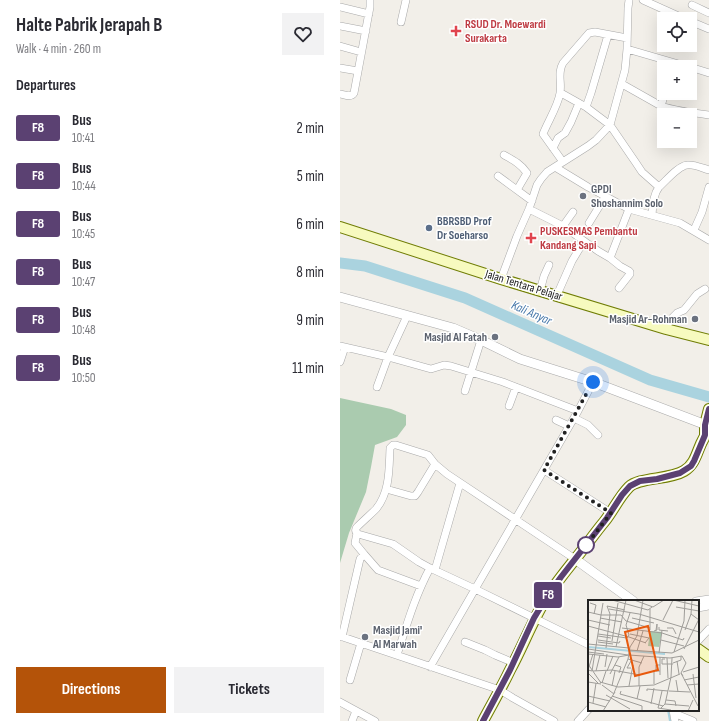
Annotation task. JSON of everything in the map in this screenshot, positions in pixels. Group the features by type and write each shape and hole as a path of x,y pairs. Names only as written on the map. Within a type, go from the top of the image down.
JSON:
{"main road":[{"name":"Jalan Tentara Pelajar","path":"340,227 501,279 666,329 709,340"},
{"path":"483,721 514,663 534,618 561,577 630,486 640,481 657,479 680,473 691,466 706,432 709,409"},
{"path":"699,650 709,657"}],"street":[{"path":"340,94 349,96 354,93 369,14 370,0"},
{"path":"401,22 406,0"},
{"path":"501,279 537,185 541,179 547,172 596,140 610,125 625,70 629,0"},
{"path":"643,0 670,12"},
{"path":"692,5 709,13"},
{"path":"340,7 369,14"},
{"path":"697,24 709,29"},
{"path":"340,26 366,31"},
{"path":"563,162 543,134 561,93 560,72 563,62 589,34 595,32 627,38"},
{"path":"586,107 608,34"},
{"path":"340,46 361,52"},
{"path":"627,49 659,60"},
{"path":"340,68 358,72"},
{"path":"697,69 709,73"},
{"path":"622,84 661,106 680,111 709,115"},
{"path":"561,93 586,107 610,125 642,172 659,187"},
{"path":"661,106 663,100"},
{"path":"553,148 558,138 565,133 579,103"},
{"path":"504,156 518,163 526,172 517,190"},
{"path":"652,215 655,195 659,187 680,167 691,165 709,170"},
{"path":"555,167 605,197 629,209 680,223 709,240"},
{"path":"498,176 532,201"},
{"path":"694,230 702,212 709,187"},
{"path":"589,222 605,197"},
{"path":"529,209 563,226 630,272 619,288"},
{"path":"610,258 629,209"},
{"path":"563,226 573,212"},
{"path":"557,295 572,261 584,241"},
{"path":"540,290 549,265"},
{"path":"666,329 673,317 677,313 684,310 697,294 705,289"},
{"path":"340,297 453,328 520,359 593,382 706,432"},
{"path":"377,387 388,357 408,316"},
{"path":"465,391 481,340"},
{"path":"340,362 343,346 431,369 444,365 516,386 578,411"},
{"path":"430,667 574,418 593,382"},
{"path":"509,406 516,386"},
{"path":"574,418 592,428 598,435"},
{"path":"556,420 569,426"},
{"path":"421,586 378,570 355,543 357,533 355,530 356,528 377,508 382,500 388,481 390,448 393,445 400,445 428,455 435,464 447,474 575,559 632,600"},
{"path":"386,489 415,496 435,464"},
{"path":"544,470 611,513"},
{"path":"397,655 421,586 432,569 460,483"},
{"path":"357,533 393,544 432,569 588,645"},
{"path":"364,554 360,559 341,636 500,690 554,721"},
{"path":"699,601 709,599"},
{"path":"699,608 709,606"},
{"path":"699,640 709,628"},
{"path":"465,642 514,663"},
{"path":"350,680 361,643"},
{"path":"340,702 375,721"},
{"path":"578,721 588,710"},
{"path":"352,721 356,711"},
{"path":"675,714 693,721"}],"green space":[{"path":"340,398 391,409 406,415 406,425 397,437 375,445 366,492 349,533 340,563"}],"waterway":[{"name":"Kali Anyar","path":"340,263 365,266 465,298 650,380 709,397"},
{"path":"668,711 670,721"}],"bus line":[{"name":"F8","path":"483,721 510,670 534,618 561,577 630,486 640,481 674,475 691,466 705,435 705,425 709,409"}],"place":[{"name":"RSUD Dr. Moewardi Surakarta","path":"456,31"},
{"name":"GPDI Shoshannim Solo","path":"583,196"},
{"name":"BBRSBD Prof Dr Soeharso","path":"429,228"},
{"name":"PUSKESMAS Pembantu Kandang Sapi","path":"531,238"},
{"name":"Masjid Ar-Rohman","path":"695,319"},
{"name":"Masjid Al Fatah","path":"495,337"},
{"name":"Masjid Jami' Al Marwah","path":"365,637"}],"route":[{"path":"586,545 583,549 611,513 544,470 593,382"}]}
